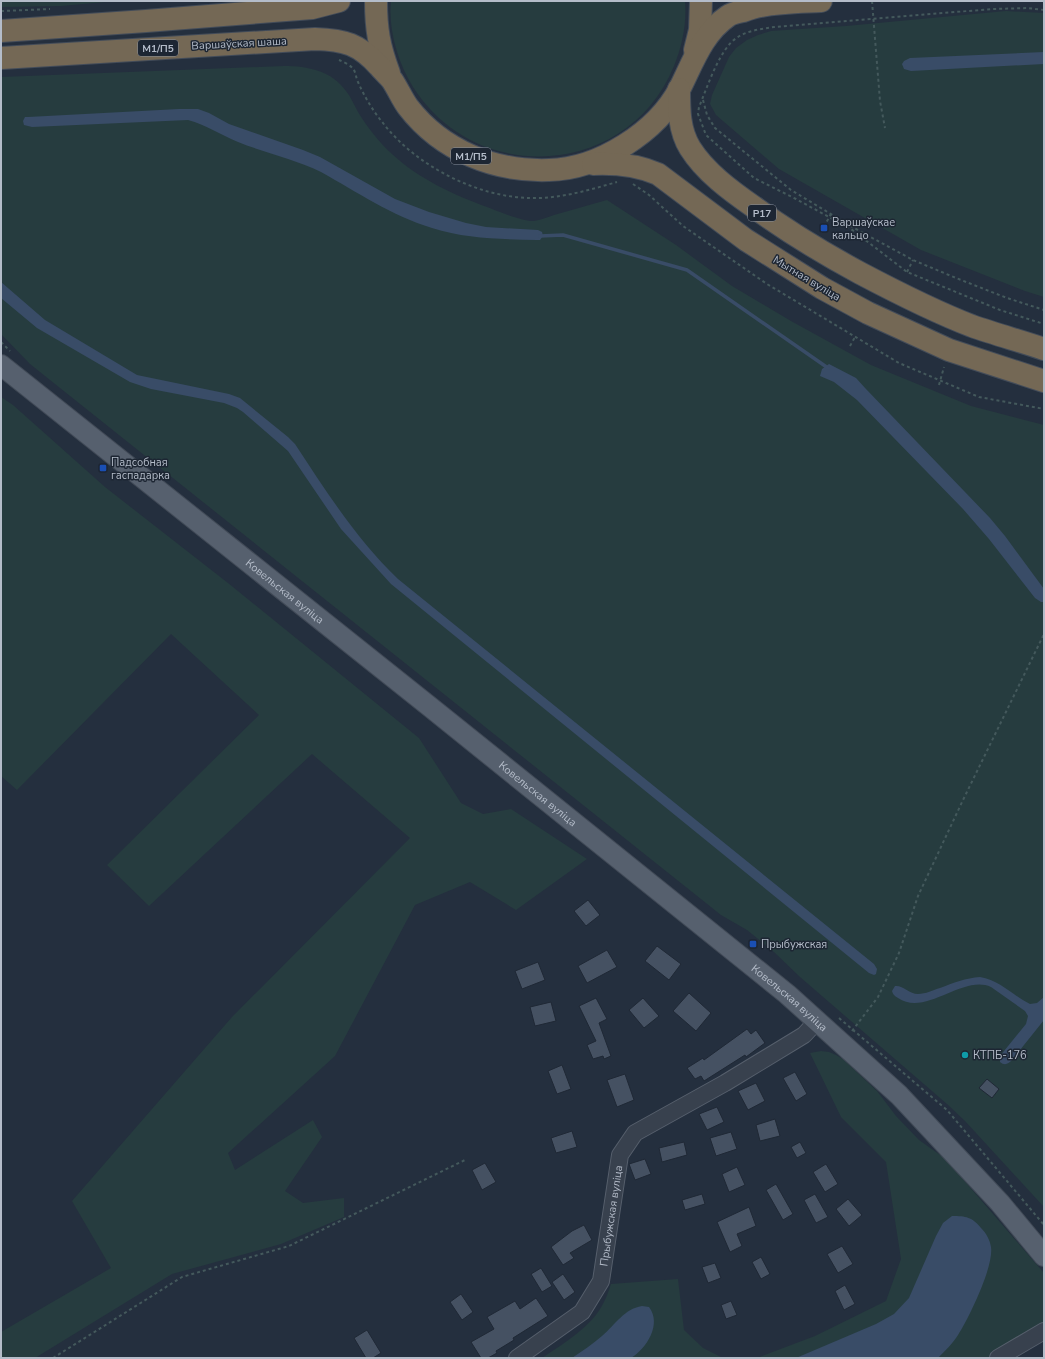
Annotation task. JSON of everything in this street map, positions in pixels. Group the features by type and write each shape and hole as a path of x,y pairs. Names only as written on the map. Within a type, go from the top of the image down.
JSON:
{"highway":[{"path":"1,31 304,9 339,1"},
{"name":"Варшаўская шаша","path":"376,1 376,23 381,52 391,79"},
{"name":"Варшаўская шаша","path":"692,61 700,30 701,1"},
{"name":"Варшаўская шаша","path":"1,58 316,39 335,40 352,45 368,54 391,79 409,107 422,122 431,131 458,150 489,163 519,170 551,170 582,165 612,154 638,137 661,115 679,90 692,61 711,32 729,15 761,6 821,1"},
{"name":"Р17","path":"679,90 679,110 682,132 690,148 715,176 767,217 814,248 898,294 972,326 1044,349"},
{"name":"Мытная вуліца","path":"582,165 609,164 633,166 658,174 746,240 822,288 868,313 949,350 1044,381"}],"main road":[{"name":"Ковельская вуліца","path":"1,365 787,994 899,1095 932,1128 1000,1203 1044,1256"}],"street":[{"name":"Прыбужская вуліца","path":"517,1358 582,1312 601,1282 620,1156 636,1133 725,1083 804,1035 817,1021"},
{"path":"998,1358 1044,1331"}],"path":[{"path":"872,1 880,101 885,128"},
{"path":"1044,10 1028,8 992,9 874,18 754,30 738,36 730,42 722,54 702,99 698,114 706,135 754,178 851,229 907,272 1000,310 1044,324"},
{"path":"1,11 56,9"},
{"path":"334,59 340,60 354,69 358,82 369,103 383,124 399,141 417,157 443,174 474,187 497,194 530,198 564,196 610,184"},
{"path":"702,99 707,115 715,128 791,190 854,228 913,260 1000,296 1044,310"},
{"path":"907,272 913,260"},
{"path":"850,346 855,337"},
{"path":"939,385 949,350"},
{"path":"841,1042 854,1029 878,997 898,953 918,896 966,793 1044,634"},
{"path":"52,1358 182,1277 289,1246 467,1159"}],"green space":[{"path":"1,1 116,1 61,6 1,7"},
{"path":"391,1 685,1 685,26 682,42 674,66 652,103 623,130 589,148 551,156 512,154 474,142 441,120 413,87 403,68 395,46 390,12"},
{"path":"1006,11 1044,13 1044,297 921,250 779,169 716,115 710,104 712,95 729,57 736,48 747,40 758,35 771,31 846,26"},
{"path":"284,66 302,67 319,71 334,79 348,93 366,124 387,149 402,163 425,179 450,192 517,218 530,221 539,220 607,200 676,245 732,286 791,321 871,365 971,406 1044,425 1044,1207 965,1121 947,1104 800,977 774,952 747,930 721,915 50,380 30,364 1,334 1,77"},
{"path":"1,397 13,405 105,487 228,583 419,738 461,803 483,814 511,809 587,859 516,910 470,882 415,905 335,1056 228,1153 235,1170 313,1120 322,1137 285,1191 303,1203 344,1198 344,1217 281,1244 172,1274 35,1358 1,1358 1,1332 111,1268 72,1201 232,1017 410,838 312,754 149,906 107,865 259,715 171,634 17,790 1,776"},
{"path":"821,1051 829,1052 843,1059 877,1091 896,1116 919,1140 949,1163 1044,1273 1044,1329 991,1358 757,1358 815,1336 886,1301 901,1259 886,1162 841,1117 810,1053"},
{"path":"678,1279 684,1330 703,1348 723,1358 542,1358 585,1327 599,1311 611,1284"}],"water":[{"path":"1044,52 1044,64 911,71 904,69 902,64 910,58"},
{"path":"198,109 229,124 320,157 395,199 429,212 466,223 486,227 538,230 542,232 543,236 540,240 484,238 445,232 432,228 389,210 311,167 238,142 188,120 32,127 24,125 23,121 25,117"},
{"path":"1,282 45,320 137,375 229,394 240,398 295,444 330,497 356,532 398,579 874,964 877,969 876,974 874,975 869,973 391,584 341,529 288,451 243,412 224,403 151,389 130,382 37,328 1,298"},
{"path":"829,364 856,378 990,518 1044,589 1044,602 1041,602 1035,598 989,539 963,509 857,400 834,382 820,376 822,369"},
{"path":"980,977 994,981 1030,1004 1037,1003 1044,997 1044,1020 1012,1060 1006,1064 1000,1062 1000,1056 1026,1024 1028,1016 1025,1011 991,987 980,985 969,986 920,1002 909,1002 898,998 892,991 895,986 898,986 912,993 921,994 970,978"},
{"path":"952,1216 968,1218 978,1224 989,1239 991,1256 980,1292 963,1327 949,1347 938,1358 796,1358 876,1324 894,1314 909,1298 936,1236 943,1223"},
{"path":"642,1306 649,1307 653,1314 654,1321 651,1335 637,1354 631,1358 572,1358 599,1339 630,1310"}],"building":[{"path":"588,900 600,915 586,926 574,911"},
{"path":"657,946 681,964 669,980 645,961"},
{"path":"607,950 617,967 587,983 578,966"},
{"path":"538,962 545,980 522,989 515,971"},
{"path":"689,993 711,1013 696,1031 673,1011"},
{"path":"596,998 607,1019 599,1023 611,1056 604,1059 603,1056 593,1059 587,1045 596,1041 579,1006"},
{"path":"643,998 659,1016 644,1028 629,1010"},
{"path":"551,1002 556,1021 535,1026 530,1007"},
{"path":"747,1029 751,1034 756,1030 765,1043 746,1057 745,1055 704,1081 701,1076 695,1079 687,1068 703,1058 704,1060"},
{"path":"562,1065 571,1089 557,1094 548,1071"},
{"path":"795,1072 807,1094 796,1101 783,1078"},
{"path":"625,1074 634,1100 617,1107 607,1080"},
{"path":"987,1079 999,1089 992,1098 979,1088"},
{"path":"756,1083 765,1101 748,1110 738,1091"},
{"path":"717,1107 724,1122 707,1130 699,1114"},
{"path":"775,1119 780,1136 760,1141 756,1125"},
{"path":"572,1131 577,1147 556,1153 551,1138"},
{"path":"731,1132 737,1149 716,1156 710,1138"},
{"path":"684,1142 687,1155 662,1162 659,1148"},
{"path":"800,1142 806,1153 797,1158 791,1147"},
{"path":"645,1159 651,1174 635,1180 629,1164"},
{"path":"485,1163 496,1182 482,1190 472,1170"},
{"path":"826,1164 838,1184 825,1192 813,1172"},
{"path":"737,1167 745,1185 729,1192 722,1174"},
{"path":"776,1184 793,1214 783,1220 766,1190"},
{"path":"702,1194 705,1204 685,1210 682,1200"},
{"path":"815,1194 828,1217 816,1223 804,1200"},
{"path":"848,1199 862,1215 849,1226 836,1209"},
{"path":"749,1207 756,1226 737,1234 742,1246 730,1252 717,1222"},
{"path":"584,1225 592,1240 570,1253 574,1258 563,1265 551,1247 572,1231"},
{"path":"842,1246 853,1264 838,1273 827,1254"},
{"path":"761,1257 770,1274 761,1279 752,1262"},
{"path":"715,1263 721,1278 708,1283 702,1267"},
{"path":"541,1268 552,1286 542,1292 531,1274"},
{"path":"563,1274 575,1292 564,1300 552,1282"},
{"path":"845,1285 855,1304 844,1310 835,1291"},
{"path":"461,1294 473,1312 462,1320 450,1302"},
{"path":"536,1298 548,1316 513,1338 514,1340 496,1351 497,1353 488,1358 481,1358 471,1342 494,1329 487,1317 515,1301 520,1309"},
{"path":"731,1301 737,1315 726,1319 721,1305"},
{"path":"367,1330 381,1353 373,1358 366,1358 354,1338"}],"waterway":[{"path":"540,236 563,235 687,270 828,368"}],"place":[{"name":"Варшаўскае кальцо","path":"824,228"},
{"name":"Падсобная гаспадарка","path":"103,468"},
{"name":"Прыбужская","path":"753,944"},
{"name":"КТПБ-176","path":"965,1055"}]}
